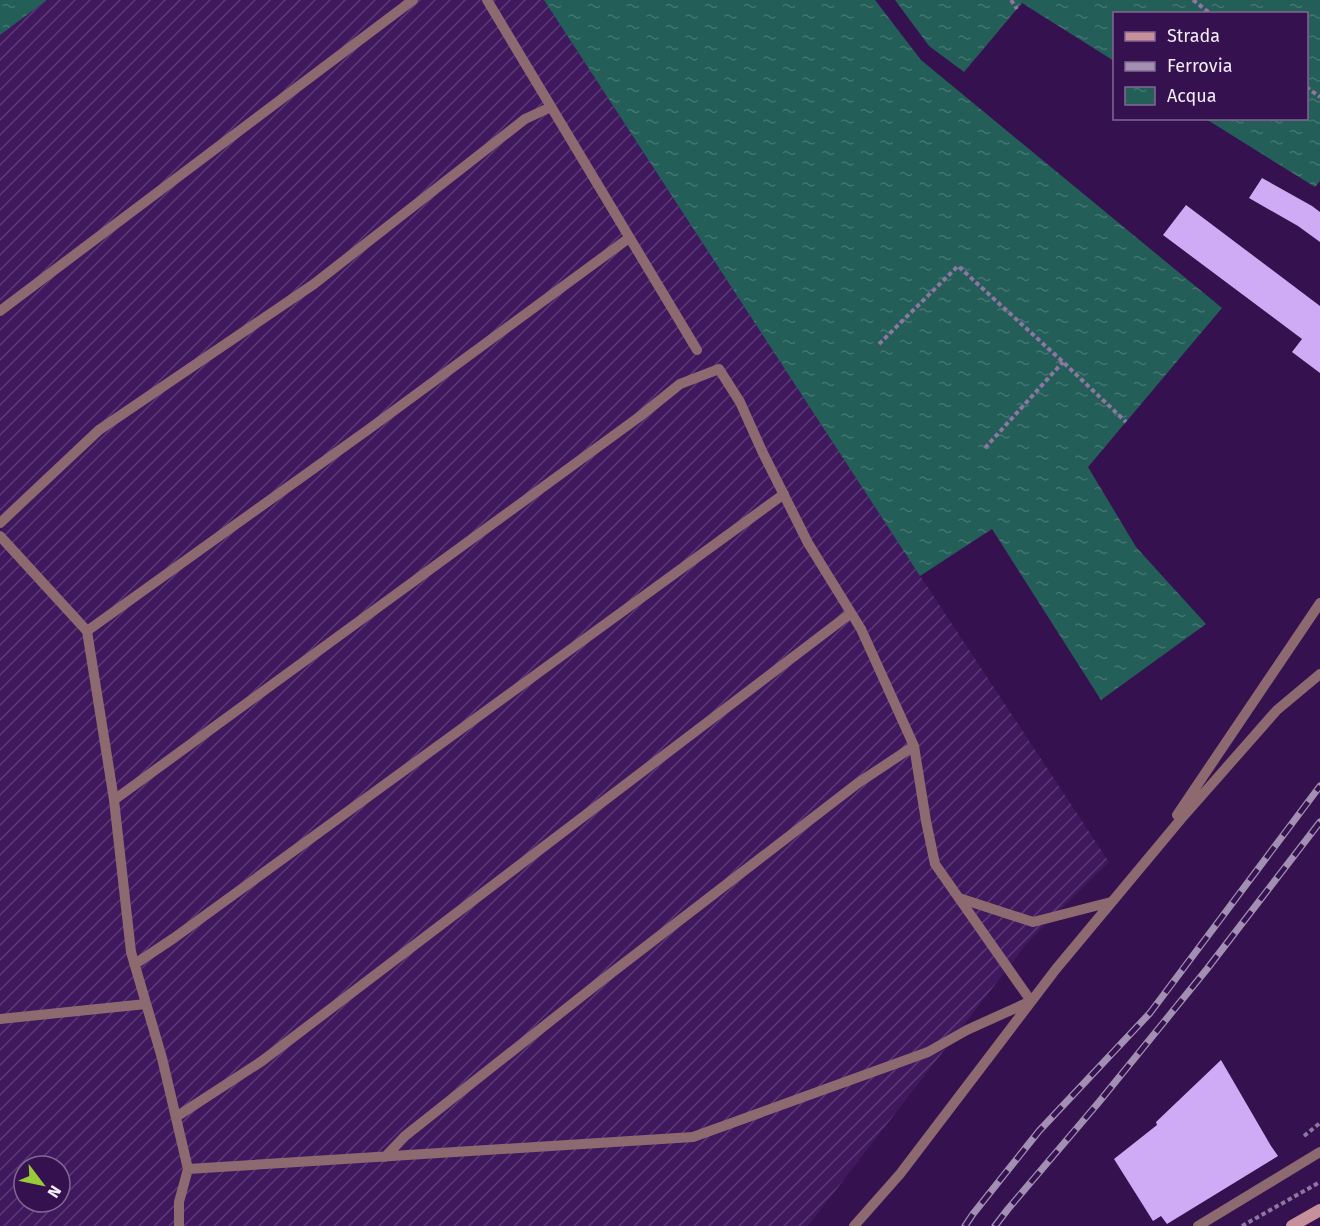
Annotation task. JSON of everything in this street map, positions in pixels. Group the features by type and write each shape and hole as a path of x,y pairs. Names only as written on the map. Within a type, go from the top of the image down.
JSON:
{"main road":[{"path":"1292,1226 1320,1210"}],"lane":[{"path":"0,311 413,0"},
{"path":"487,0 697,350"},
{"path":"0,523 99,430 314,284 525,119 551,107"},
{"path":"87,631 379,422 629,238"},
{"path":"114,800 639,417 680,384 719,369 740,402 808,543 861,629 914,746 935,864 1031,1001"},
{"path":"135,964 784,494"},
{"path":"0,536 87,631 114,800 131,952 162,1058 188,1169 179,1202 179,1226"},
{"path":"1145,862 1320,603"},
{"path":"176,1117 262,1061 851,613"},
{"path":"854,1226 900,1174 1056,969 1181,819 1276,710 1320,674"},
{"path":"385,1157 405,1136 601,981 858,783 914,746"},
{"path":"959,898 1033,922 1112,902"},
{"path":"188,1169 693,1137 928,1052 968,1030 1031,1001"},
{"path":"0,1019 146,1004"},
{"path":"1198,1226 1320,1152"}],"path":[{"path":"1011,0 1017,9"},
{"path":"1193,0 1208,12"},
{"path":"1308,89 1320,98"},
{"path":"879,344 958,266 1126,422"},
{"path":"985,448 1063,362"},
{"path":"1242,1226 1320,1182"}],"shaded area":[{"path":"47,0 544,0 1109,862 1028,942 808,1226 0,1226 0,35"}],"water":[{"path":"0,0 47,0 0,35"},
{"path":"544,0 875,0 921,60 1222,308 1088,467 1136,547 1206,624 1101,700 992,529 920,576"},
{"path":"895,0 1320,0 1320,181 1315,187 1208,120 1308,120 1308,12 1113,12 1113,60 1022,3 964,72 929,46"}],"building":[{"path":"1262,178 1320,212 1320,242 1298,226 1249,198"},
{"path":"1186,205 1320,306 1320,373 1292,352 1302,339 1163,235"},
{"path":"1221,1060 1278,1156 1167,1224 1161,1216 1153,1221 1114,1159 1157,1125 1156,1122"}],"railway":[{"path":"965,1226 1039,1131 1150,1013 1320,786"},
{"path":"995,1226 1207,969 1320,822"}]}
